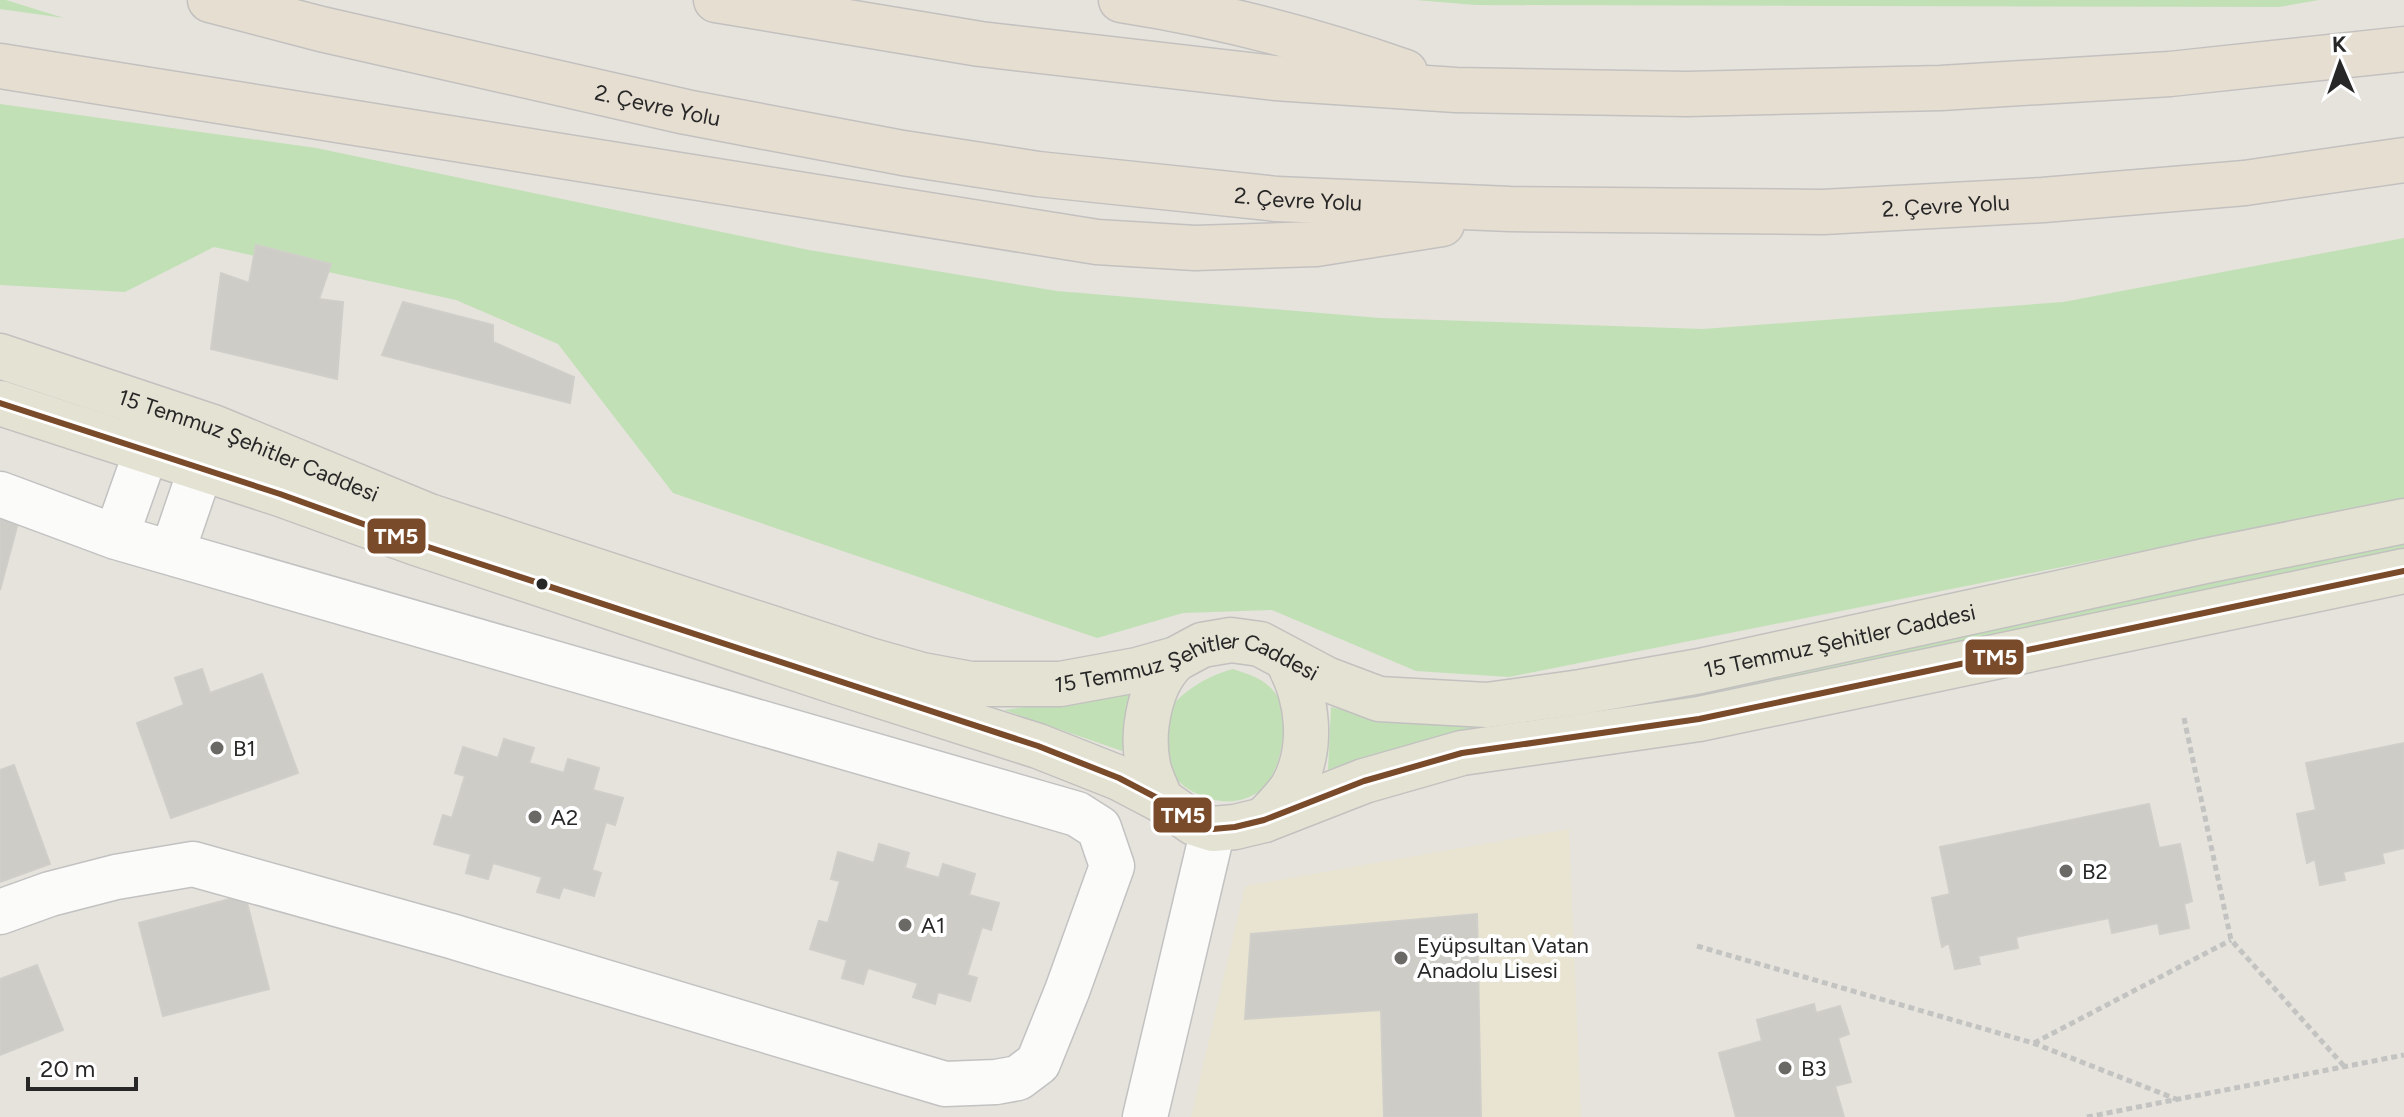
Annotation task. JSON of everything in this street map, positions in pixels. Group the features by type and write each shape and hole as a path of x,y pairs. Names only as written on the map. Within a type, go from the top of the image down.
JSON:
{"highway":[{"name":"2. Çevre Yolu","path":"210,0 321,29 686,112 903,153 1038,174 1277,199 1510,209 1823,212 2027,201 2245,183 2404,160"},
{"path":"716,0 980,44 1275,78 1456,90 1687,94 1941,88 2170,74 2404,49"},
{"path":"1121,0 1185,10 1333,46 1456,90"},
{"path":"0,66 1097,242 1195,248 1316,244 1417,230 1510,209"}],"main road":[{"name":"15 Temmuz Şehitler Caddesi","path":"0,356 213,427 429,516 869,660 922,675 971,684 1060,684 1137,670 1176,659 1202,645 1231,640 1260,644 1326,679 1379,699 1487,705 1700,671 2404,521"},
{"name":"15 Temmuz Şehitler Caddesi","path":"0,403 201,468 476,563 1038,746 1119,778 1161,800 1194,823 1213,829"},
{"path":"146,452 161,409"},
{"path":"201,468 213,427"},
{"path":"1213,829 1264,820 1364,781 1462,753 1699,719 2404,571"},
{"path":"1161,800 1148,768 1145,744 1149,712 1168,666 1176,659"},
{"path":"1264,820 1291,789 1303,764 1303,697 1287,660"}],"street":[{"path":"116,537 146,452"},
{"path":"172,553 201,468"},
{"path":"0,494 116,537 1077,814 1099,828 1112,866 1038,1063 1018,1078 996,1082 945,1084 451,936 193,864 116,877 50,894 0,912"},
{"path":"1145,1117 1213,829"}],"path":[{"path":"2184,718 2231,940 2344,1066"},
{"path":"2033,1043 2231,940"},
{"path":"1697,946 2033,1043 2176,1099"},
{"path":"2087,1117 2404,1055"}],"shaded area":[{"name":"Eyüpsultan Vatan Anadolu Lisesi","path":"1569,829 1581,1117 1191,1117 1245,886"}],"green space":[{"path":"0,0 6,0 64,18 0,9"},
{"path":"1416,0 2319,0 2279,7 1475,5"},
{"path":"0,104 316,148 809,250 1057,291 1380,318 1703,329 2063,302 2404,238 2404,499 1509,677 1416,671 1272,610 1183,613 1097,638 673,493 558,344 456,300 214,247 125,292 0,285"},
{"path":"2404,539 2404,552 1787,684 1426,741 1370,755 1328,770 1331,707 1380,719"},
{"path":"1233,669 1258,678 1278,698 1283,725 1280,755 1269,781 1261,790 1238,800 1214,800 1192,791 1173,776 1167,765 1161,735 1168,711 1176,701 1210,677"},
{"path":"1132,691 1122,751 1004,710"}],"building":[{"path":"256,245 331,264 319,299 343,302 337,379 211,349 221,273 249,283"},
{"path":"403,302 493,325 493,342 574,377 570,403 382,355"},
{"path":"0,512 19,519 0,590"},
{"name":"B1","path":"202,669 210,693 262,674 298,773 171,818 137,723 184,705 175,678"},
{"name":"A2","path":"504,739 534,748 529,763 564,773 568,759 599,768 593,790 623,798 615,825 606,822 592,870 601,873 594,896 563,887 559,898 537,892 542,877 493,863 488,879 466,873 471,854 434,844 443,815 452,818 465,776 455,773 463,747 498,758"},
{"path":"2404,743 2404,848 2382,853 2384,863 2343,872 2345,880 2320,885 2315,859 2307,863 2297,814 2316,810 2306,763"},
{"path":"14,765 50,864 0,882 0,770"},
{"name":"B2","path":"2149,804 2159,848 2180,844 2192,901 2184,904 2189,928 2160,934 2158,923 2112,933 2109,918 2016,937 2018,948 1978,956 1980,964 1955,969 1949,943 1942,947 1932,898 1950,894 1940,847"},
{"name":"A1","path":"879,844 909,853 905,868 939,878 943,864 975,874 969,895 999,903 991,930 982,927 967,975 977,978 970,1001 938,992 935,1004 913,997 918,983 868,968 863,984 842,978 847,960 810,949 819,921 828,923 840,881 831,879 838,852 874,863"},
{"path":"245,895 269,989 163,1016 139,923"},
{"path":"1477,914 1481,1117 1384,1117 1381,1010 1245,1019 1251,934"},
{"path":"37,965 63,1030 0,1055 0,979"},
{"name":"B3","path":"1814,1004 1816,1013 1840,1006 1849,1034 1838,1038 1851,1082 1835,1086 1844,1117 1736,1117 1719,1053 1762,1041 1757,1020"}],"transit line":[{"name":"TM5","path":"0,403 280,494 416,543 1038,746 1119,778 1161,800 1194,823 1213,829 1264,820 1364,781 1462,753 1699,719 2404,571"}],"place":[{"name":"B1","path":"217,748"},
{"name":"A2","path":"535,817"},
{"name":"B2","path":"2066,871"},
{"name":"A1","path":"905,925"},
{"name":"Eyüpsultan Vatan Anadolu Lisesi","path":"1401,958"},
{"name":"B3","path":"1785,1068"}]}
